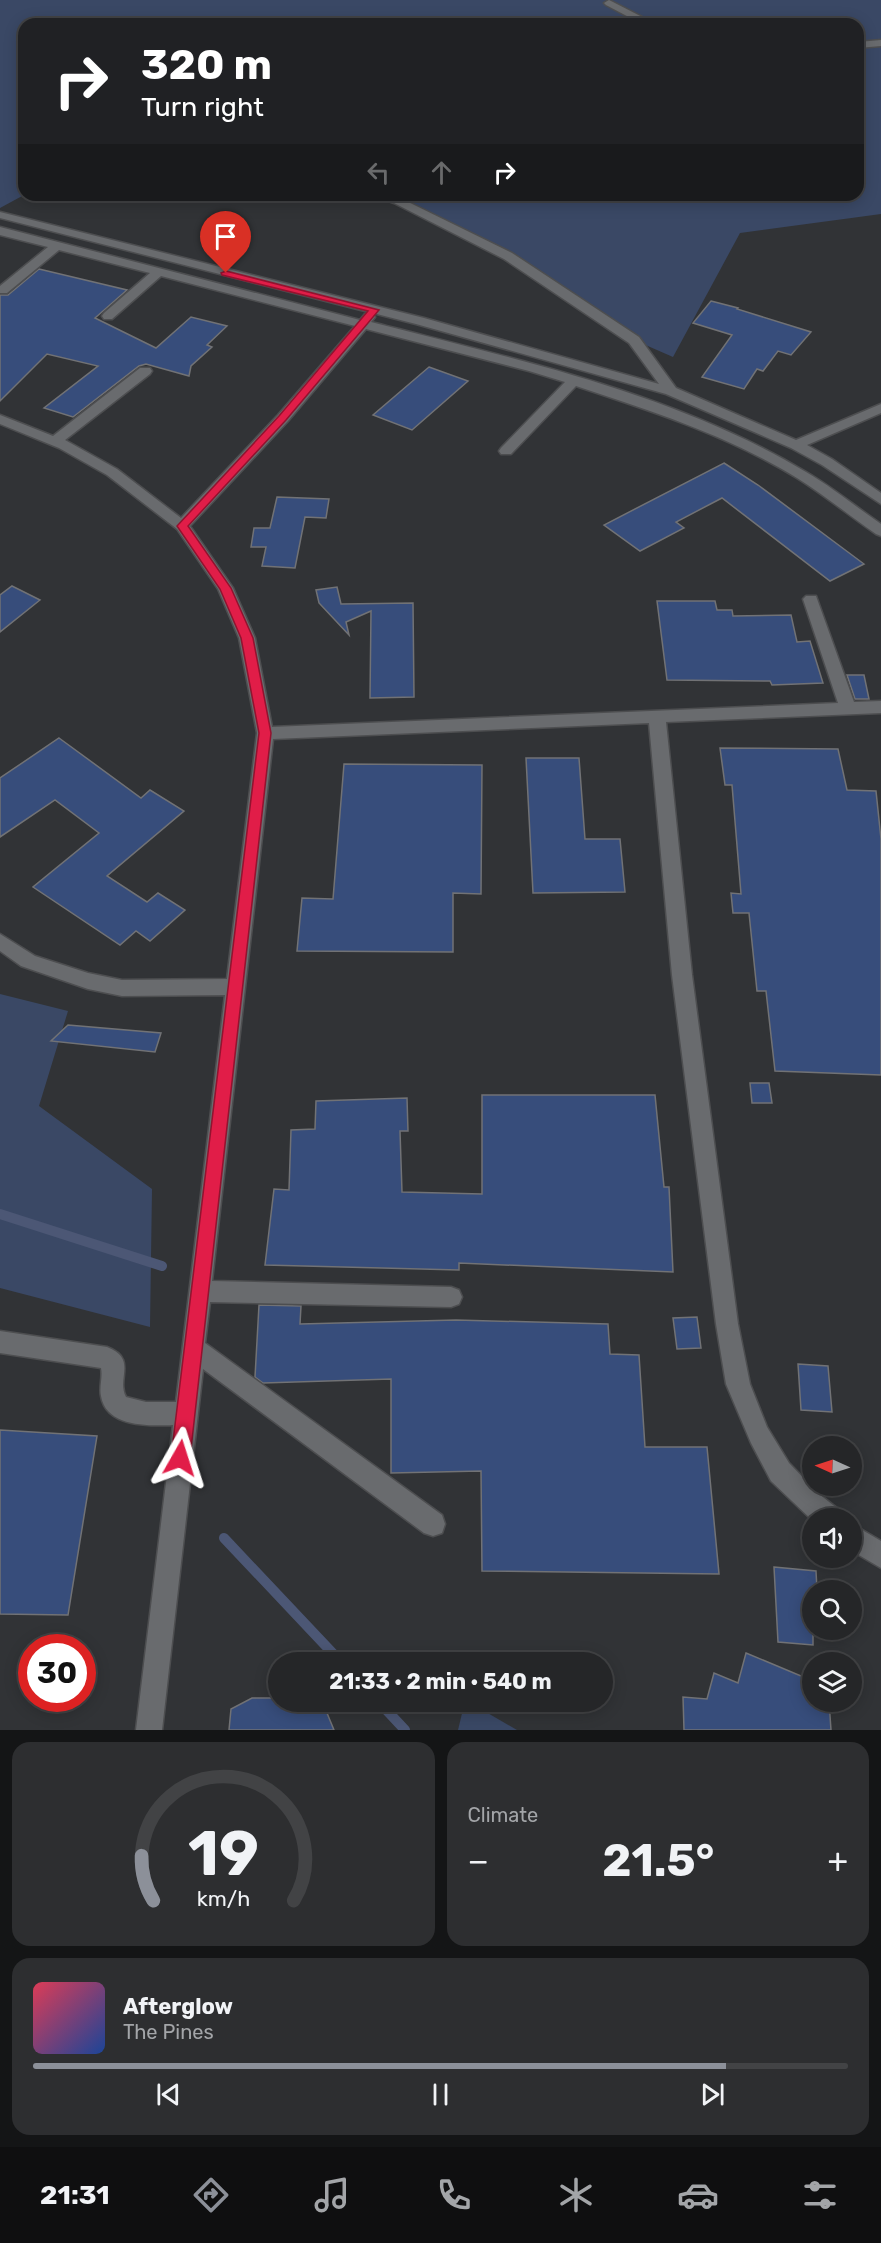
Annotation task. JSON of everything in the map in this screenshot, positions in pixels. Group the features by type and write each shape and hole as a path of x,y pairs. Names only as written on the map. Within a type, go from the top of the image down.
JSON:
{"street":[{"path":"609,3 638,18"},
{"path":"864,44 881,43"},
{"path":"398,201 508,256 634,340 671,391"},
{"path":"0,215 482,337 671,391 796,445 827,462 881,500"},
{"path":"0,231 524,365 654,407 729,437 802,475 881,531"},
{"path":"3,290 56,246"},
{"path":"108,316 157,273"},
{"path":"183,526 283,418 375,310"},
{"path":"55,441 145,371"},
{"path":"506,451 574,381"},
{"path":"796,445 881,408"},
{"path":"0,419 55,441 112,472 183,526 225,588 247,638 265,733 149,1730"},
{"path":"811,599 848,709"},
{"path":"265,733 881,707"},
{"path":"657,717 682,975 727,1324 738,1384 759,1435 780,1472 816,1508"},
{"path":"0,941 28,961 88,981 122,988 234,987"},
{"path":"199,1291 451,1297"},
{"path":"0,1342 107,1358 114,1366 113,1399 119,1408 130,1412 186,1413"},
{"path":"193,1348 433,1524"},
{"path":"862,1543 881,1556"}],"shaded area":[{"path":"0,0 881,0 881,214 740,233 673,357 634,340 508,256 391,201 864,201 864,18 18,18 18,198 0,208"},
{"path":"0,994 68,1011 39,1106 152,1189 150,1327 0,1288"},
{"path":"462,1712 486,1712 517,1730 458,1730"}],"building":[{"path":"39,269 127,290 95,318 156,348 191,317 227,326 207,345 212,347 191,366 189,376 146,364 139,366 73,417 44,408 98,366 47,354 0,401 0,295 8,295"},
{"path":"711,301 811,332 791,355 778,351 763,371 757,369 744,389 702,377 732,335 693,323"},
{"path":"429,367 468,381 412,430 373,415"},
{"path":"724,463 758,485 864,564 830,581 722,498 676,522 684,528 640,551 604,525"},
{"path":"277,497 329,499 326,518 305,517 295,568 262,566 266,547 251,547 254,528 270,528"},
{"path":"12,586 40,600 0,632 0,595"},
{"path":"337,587 341,604 413,603 414,697 370,698 371,611 346,622 349,635 319,603 316,590"},
{"path":"657,601 715,601 717,610 732,610 733,616 791,615 797,642 810,641 823,683 772,685 770,681 667,680"},
{"path":"847,675 864,675 869,699 855,699"},
{"path":"59,738 141,798 150,790 184,811 107,876 147,902 158,893 185,910 150,941 136,931 120,945 33,887 99,833 55,800 0,837 0,778"},
{"path":"720,748 838,749 847,790 876,791 881,839 881,1075 775,1071 766,991 757,991 749,913 733,913 731,893 741,894 732,785 725,785"},
{"path":"526,758 579,758 585,839 620,839 625,892 533,893"},
{"path":"344,764 482,765 481,894 453,893 453,952 297,951 302,898 333,899"},
{"path":"68,1025 161,1033 155,1052 51,1041"},
{"path":"750,1083 769,1083 772,1103 752,1103"},
{"path":"482,1095 655,1095 664,1187 669,1187 673,1272 459,1263 459,1270 265,1265 274,1189 289,1190 291,1130 315,1129 316,1101 407,1098 408,1131 400,1131 402,1192 482,1194"},
{"path":"259,1305 301,1306 300,1324 456,1320 608,1324 610,1354 639,1355 645,1447 707,1447 719,1574 482,1571 481,1471 391,1473 391,1379 263,1383 255,1377"},
{"path":"697,1317 701,1348 677,1349 673,1318"},
{"path":"798,1364 828,1366 832,1412 801,1410"},
{"path":"0,1430 97,1436 68,1615 0,1614"},
{"path":"774,1567 816,1571 816,1580 802,1580 802,1640 813,1640 813,1645 778,1642"},
{"path":"746,1653 802,1676 802,1712 830,1712 831,1730 684,1730 683,1697 707,1699 714,1673 738,1683"},
{"path":"252,1698 268,1698 268,1712 327,1712 334,1730 229,1730 231,1709"}],"waterway":[{"path":"0,1214 162,1266"},
{"path":"224,1538 332,1652"},
{"path":"388,1712 405,1730"}],"route":[{"path":"180,1458 265,733 247,638 225,588 183,526 283,418 375,310 226,273"}]}
